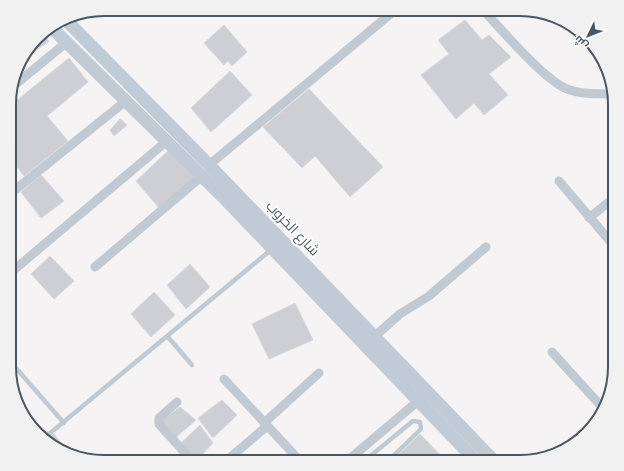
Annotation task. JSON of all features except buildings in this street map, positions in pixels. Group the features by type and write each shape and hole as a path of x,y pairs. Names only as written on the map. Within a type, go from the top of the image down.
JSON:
{"main road":[{"name":"شارع الخروب","path":"69,23 206,170 375,336 488,455"},
{"name":"شارع الخروب","path":"55,31 167,141 206,170 272,249 470,455"}],"street":[{"path":"95,267 206,170 388,16"},
{"path":"489,16 546,75 560,85 582,93 607,94"},
{"path":"20,81 67,42"},
{"path":"16,189 127,100"},
{"path":"16,268 167,141"},
{"path":"559,181 608,239"},
{"path":"590,218 608,203"},
{"path":"375,336 400,314 429,296 486,247"},
{"path":"552,352 599,404"},
{"path":"233,455 319,373"},
{"path":"224,379 294,455"},
{"path":"354,455 418,401"},
{"path":"177,402 159,418 159,424 187,455"}],"lane":[{"path":"48,435 272,249"},
{"path":"168,337 192,365"},
{"path":"16,368 64,423"},
{"path":"420,422 429,413"},
{"path":"371,455 413,420 420,422"},
{"path":"394,455 421,429 420,422"}]}
